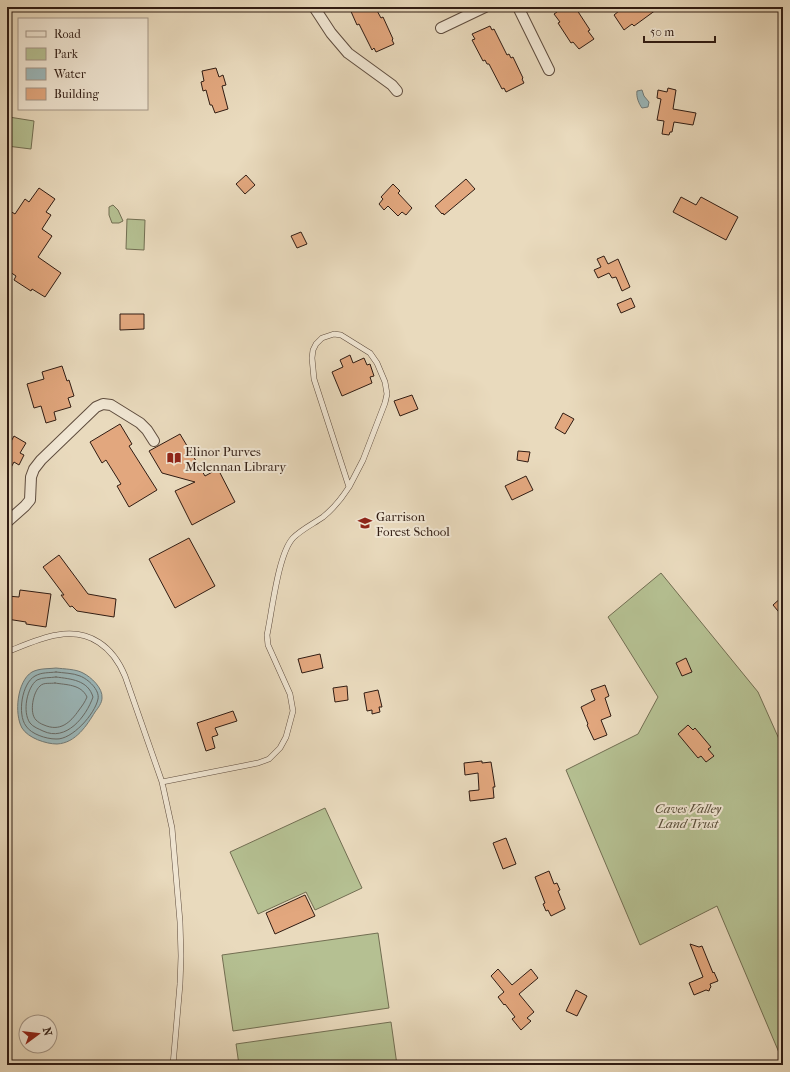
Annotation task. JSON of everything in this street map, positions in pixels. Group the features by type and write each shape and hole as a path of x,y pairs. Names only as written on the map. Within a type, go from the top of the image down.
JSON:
{"street":[{"path":"314,7 331,33 348,53 392,85 397,91"},
{"path":"441,28 485,7"},
{"path":"518,7 549,70"},
{"path":"7,522 30,500 31,477 40,460 96,407 103,404 111,405 140,423 147,430 154,441"}],"lane":[{"path":"162,782 258,763 269,759 280,748 286,737 293,711 290,694 268,645 267,635 282,561 287,547 293,538 324,516 336,505 349,486 363,460 387,394 385,382 377,363 370,353 341,335 334,334 322,338 316,344 312,358 312,369 349,486"},
{"path":"7,652 56,635 71,633 82,635 103,644 119,663 162,782 172,828 180,943 180,984 173,1065"}],"green space":[{"path":"9,117 34,121 31,149 7,146"},
{"path":"113,205 118,210 123,221 119,223 112,223 109,215 109,207"},
{"path":"127,219 145,220 144,250 126,249"},
{"name":"Caves Valley Land Trust","path":"661,573 758,692 783,748 783,1062 717,906 640,945 566,770 638,734 658,697 608,617"},
{"path":"325,808 362,888 315,910 306,892 258,914 230,852"},
{"path":"378,933 389,1008 233,1031 222,955"},
{"path":"391,1022 397,1065 239,1065 236,1044"}],"water":[{"path":"642,90 644,96 649,102 648,107 642,108 638,100 637,91"},
{"path":"56,668 70,669 86,675 99,687 102,694 99,707 80,732 70,740 57,744 38,740 28,735 22,728 18,715 18,698 27,676 38,670"}],"building":[{"path":"349,7 375,7 381,18 383,17 394,44 376,52 374,48 372,50 359,24 357,25"},
{"path":"554,7 575,7 594,39 579,49 573,42 571,43 558,23 560,22 554,14 557,12"},
{"path":"624,7 660,7 634,26 632,24 624,30 614,15"},
{"path":"490,26 492,30 494,29 507,55 509,54 511,58 513,57 523,78 524,83 506,92 504,88 502,89 489,64 487,64 485,60 483,61 472,40 475,39 472,34"},
{"path":"216,68 219,77 223,75 226,85 222,86 228,109 215,113 212,105 210,105 206,90 203,91 201,82 204,81 202,71"},
{"path":"668,88 676,90 673,109 696,113 693,125 674,122 672,132 670,132 669,135 662,134 664,121 657,120 661,99 657,98 658,90 667,92"},
{"path":"246,175 255,185 245,194 236,184"},
{"path":"466,179 475,189 444,215 443,213 442,214 435,206"},
{"path":"393,184 400,191 398,193 412,208 406,215 402,212 398,216 388,206 384,210 379,204 383,199 381,197"},
{"path":"39,188 55,199 46,212 51,215 42,229 52,236 38,257 61,273 45,297 32,289 31,291 14,280 16,276 7,270 7,216 10,211 15,214 25,199 29,202"},
{"path":"681,197 696,205 701,197 738,217 726,240 673,212"},
{"path":"301,232 307,244 297,248 291,236"},
{"path":"604,256 608,264 618,259 630,287 622,291 616,277 612,278 609,273 598,278 594,270 601,267 597,259"},
{"path":"631,298 635,307 621,313 617,304"},
{"path":"120,314 144,314 144,329 120,330"},
{"path":"350,355 353,363 364,358 367,365 370,364 374,376 370,377 372,383 342,396 332,372 343,367 340,360"},
{"path":"62,366 67,381 69,380 74,396 68,398 71,407 54,412 56,420 46,423 41,406 34,408 27,384 44,379 42,372"},
{"path":"412,395 418,409 400,416 394,401"},
{"path":"563,413 574,419 565,434 555,428"},
{"path":"120,424 132,444 129,446 157,490 129,507 117,486 121,484 106,460 102,463 90,442"},
{"path":"180,434 205,476 218,469 235,502 192,525 175,491 195,482 162,473 149,451"},
{"path":"14,436 26,443 20,453 24,455 19,465 14,462 7,475 7,449"},
{"path":"518,451 530,452 528,462 517,460"},
{"path":"526,476 533,490 512,500 505,486"},
{"path":"189,538 215,586 175,608 149,559"},
{"path":"59,555 88,594 116,599 114,617 77,611 72,606 70,607 61,595 64,595 43,567"},
{"path":"20,590 51,594 46,627 7,619 7,596 19,597"},
{"path":"783,596 783,617 773,605"},
{"path":"320,654 323,668 302,673 298,659"},
{"path":"686,658 692,672 682,676 676,663"},
{"path":"605,685 609,696 605,698 611,716 601,720 607,735 594,740 581,707 595,700 591,690"},
{"path":"347,686 348,700 335,702 333,688"},
{"path":"378,690 382,707 379,707 380,712 372,714 372,710 367,711 364,693"},
{"path":"233,711 237,721 215,728 218,735 212,737 215,748 206,751 197,723"},
{"path":"688,725 693,730 695,728 711,747 708,749 714,756 706,762 701,756 698,758 678,734"},
{"path":"482,761 482,763 491,762 495,787 493,787 494,798 470,801 469,791 479,790 478,773 465,775 464,763"},
{"path":"506,838 516,864 503,869 493,843"},
{"path":"549,871 554,884 557,883 560,890 558,891 565,908 551,916 548,910 546,911 543,904 545,903 535,877"},
{"path":"305,895 315,916 275,934 266,913"},
{"path":"690,944 699,947 702,946 713,973 714,972 718,981 710,984 711,987 709,991 706,990 694,995 689,983 703,977"},
{"path":"498,969 512,985 531,969 538,978 519,994 534,1012 527,1018 531,1021 521,1030 512,1019 515,1017 498,997 504,992 491,976"},
{"path":"576,990 587,996 577,1016 566,1011"}],"place":[{"name":"Elinor Purves Mclennan Library","path":"174,458"},
{"name":"Garrison Forest School","path":"365,523"}]}
